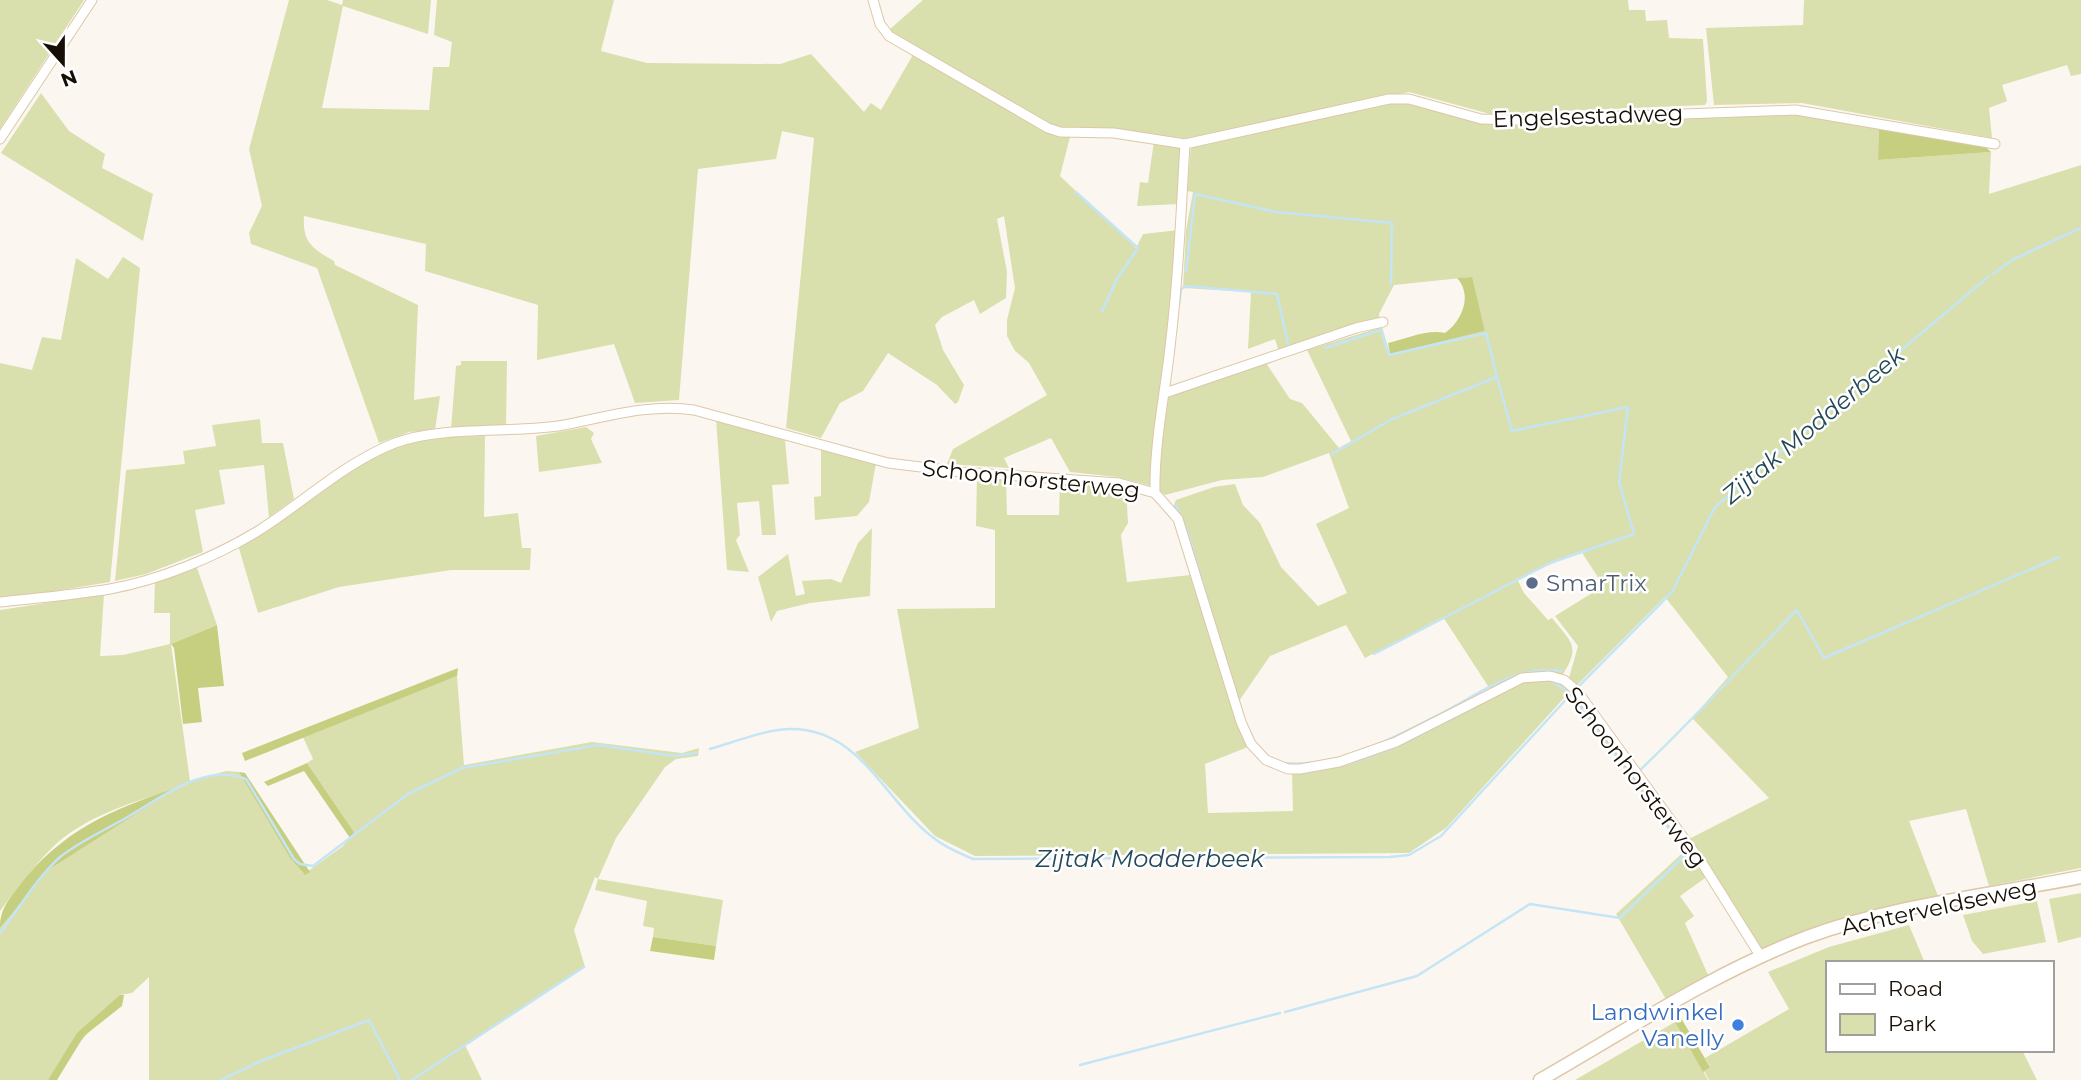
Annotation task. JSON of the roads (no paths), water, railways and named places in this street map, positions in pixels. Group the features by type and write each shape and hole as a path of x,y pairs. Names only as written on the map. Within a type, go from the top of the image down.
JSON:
{"street":[{"path":"0,139 92,0"},
{"name":"Engelsestadweg","path":"873,0 880,23 889,36 1048,128 1060,132 1114,133 1185,144 1389,99 1409,99 1458,114 1517,120 1796,110 1995,145"},
{"path":"1155,493 1155,456 1180,258 1185,144"},
{"path":"1165,393 1356,328 1383,322"},
{"name":"Schoonhorsterweg","path":"0,602 112,589 198,560 256,532 331,479 396,442 445,434 529,430 669,406 694,410 888,463 962,472 1119,483 1155,493 1178,519 1241,722 1251,744 1266,760 1288,769 1326,766 1414,734 1511,682 1536,674 1564,680 1577,691 1704,866 1760,957"},
{"name":"Achterveldseweg","path":"1540,1080 1698,989 1760,957 1807,937 1869,918 2081,877"}],"waterway":[{"path":"1076,192 1138,248 1117,279 1102,311"},
{"path":"1186,272 1195,194 1276,212 1392,223 1391,284"},
{"name":"Zijtak Modderbeek","path":"1993,274 2012,260 2081,228"},
{"name":"Zijtak Modderbeek","path":"1579,686 1672,592 1715,507 1988,277"},
{"path":"1179,304 1181,289 1187,286 1277,294 1289,348"},
{"path":"1325,348 1381,330 1389,355 1486,333 1497,377"},
{"path":"1332,454 1390,420 1497,377 1512,431 1628,407 1619,482 1634,534 1550,563 1374,654"},
{"path":"1176,505 1188,533 1211,611"},
{"path":"1639,771 1797,610 1824,658 2059,557"},
{"path":"1283,763 1303,764 1345,756 1405,732 1513,676 1544,670 1561,671"},
{"path":"1285,1012 1417,976 1530,904 1620,918 1687,853 1571,694 1552,681"},
{"name":"Zijtak Modderbeek","path":"710,749 759,734 789,729 814,732 835,740 854,753 917,824 944,845 973,859 1390,857 1409,855 1441,836 1572,693"},
{"path":"1348,764 1396,747 1469,710"},
{"name":"Zijtak Modderbeek","path":"0,933 36,884 60,857 167,793 198,779 214,775 246,779 294,859 300,864 313,866 408,794 462,768 599,745 674,756 696,753"},
{"path":"1303,773 1338,766"},
{"path":"412,1080 584,967"},
{"path":"1080,1065 1280,1013"},
{"path":"221,1080 261,1061 369,1020 400,1080"}],"place":[{"name":"SmarTrix","path":"1532,583"},
{"name":"Landwinkel Vanelly","path":"1738,1025"}]}
